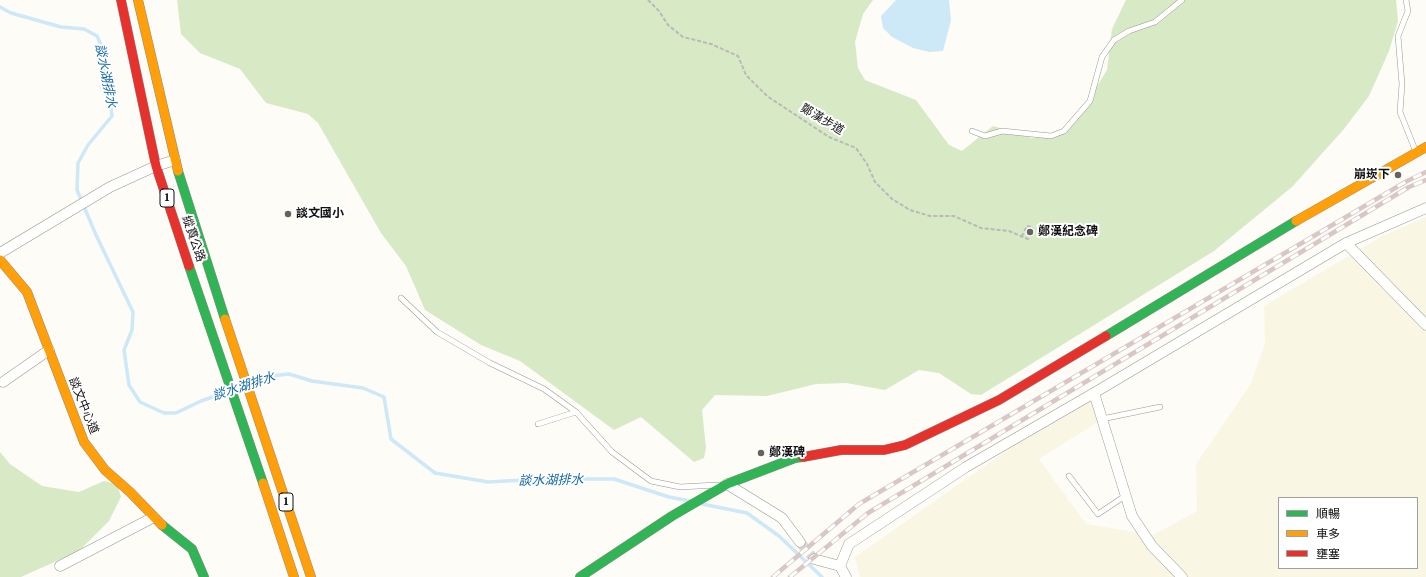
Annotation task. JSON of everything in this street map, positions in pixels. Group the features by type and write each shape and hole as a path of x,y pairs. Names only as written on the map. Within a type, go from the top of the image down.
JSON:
{"street":[{"name":"縱貫公路","path":"121,0 156,166 294,577"},
{"name":"縱貫公路","path":"138,0 175,160 201,246 311,577"},
{"path":"580,577 672,516 727,484 795,458 841,450 884,450 906,445 999,400 1282,229 1426,147"},
{"path":"0,253 110,187 156,166 175,160"},
{"path":"814,559 843,573 849,544 966,467 1094,393 1346,242 1426,208"},
{"path":"1346,242 1426,325"},
{"path":"185,253 201,246"},
{"name":"談文中心道","path":"0,260 27,292 84,442 105,470 130,492 154,517 192,549 204,577"},
{"path":"3,382 49,350"},
{"path":"1094,393 1132,516 1152,546 1182,577"},
{"path":"727,484 782,518 800,542"},
{"path":"60,566 154,517"}],"lane":[{"path":"972,132 985,136 1002,131 1051,136 1064,131 1090,101 1102,57 1114,40 1129,30 1155,22 1182,0"},
{"path":"1406,0 1408,11 1398,36 1402,84 1400,112 1416,153"},
{"path":"401,298 437,332 490,363 544,389 576,412 612,452 651,481 680,487 727,484"},
{"path":"1102,419 1160,407"},
{"path":"538,424 576,412"},
{"path":"1069,476 1098,514 1125,496"}],"path":[{"name":"鄭漢步道","path":"648,0 659,11 668,25 683,37 711,44 738,56 746,75 767,96 829,137 856,148 867,164 875,182 892,199 910,210 930,216 954,216 981,228 1009,231 1022,236"},
{"path":"1027,226 1032,227 1033,232 1028,239 1022,236 1027,226"}],"shaded area":[{"path":"1426,217 1426,577 860,577 855,557 1023,439 1098,396 1104,418 1039,459 1086,524 1153,535 1197,511 1196,464 1250,385 1265,344 1264,306 1382,236"}],"green space":[{"path":"177,0 873,0 863,14 855,42 858,68 865,80 916,100 949,145 962,151 993,126 1032,138 1059,135 1078,117 1107,70 1112,29 1126,0 1396,0 1398,21 1389,51 1369,96 1344,129 1292,187 1214,251 981,395 971,394 939,373 919,370 885,390 846,383 816,384 767,396 715,395 702,410 706,448 704,458 694,462 641,417 614,430 520,361 481,345 425,310 406,266 381,233 318,123 308,114 266,103 240,69 200,53 181,34"},
{"path":"0,452 10,464 42,486 79,492 104,481 117,484 121,497 109,521 79,551 21,577 0,577"}],"water":[{"path":"896,0 949,0 951,20 943,51 929,52 913,48 892,37 883,28 881,16"}],"waterway":[{"name":"談水湖排水","path":"0,7 11,13 61,27 84,29 97,36 103,49 112,116 88,145 78,163 77,190 96,235 133,312 132,330 124,350 129,385 140,402 164,413 176,413 201,401 229,391"},
{"name":"談水湖排水","path":"250,384 270,376 289,374 312,381 363,388 384,397 391,439 435,473 488,482 542,479 614,479 669,497 690,501"},
{"name":"談水湖排水","path":"702,504 747,513 779,536 822,577"}],"tunnel":[{"path":"800,542 814,559"}],"railway":[{"path":"773,577 859,504 1407,181 1426,172"},
{"path":"790,577 868,513 1409,187 1426,180"}],"traffic: fast":[{"path":"178,171 225,319"},
{"path":"1106,336 1296,221"},
{"path":"189,266 263,483"},
{"path":"580,577 672,516 727,484 795,458 803,457"},
{"path":"162,525 192,549 204,577"}],"traffic: slow":[{"path":"138,0 178,171"},
{"path":"1296,221 1426,147"},
{"path":"0,260 27,292 84,442 105,470 130,492 162,525"},
{"path":"225,319 311,577"},
{"path":"263,483 294,577"}],"traffic: jam":[{"path":"121,0 156,166 189,266"},
{"path":"803,457 841,450 884,450 905,445 999,400 1106,336"}],"place":[{"name":"崩崁下","path":"1398,175"},
{"name":"談文國小","path":"288,214"},
{"name":"鄭漢紀念碑","path":"1030,232"},
{"name":"鄭漢碑","path":"761,453"}]}
